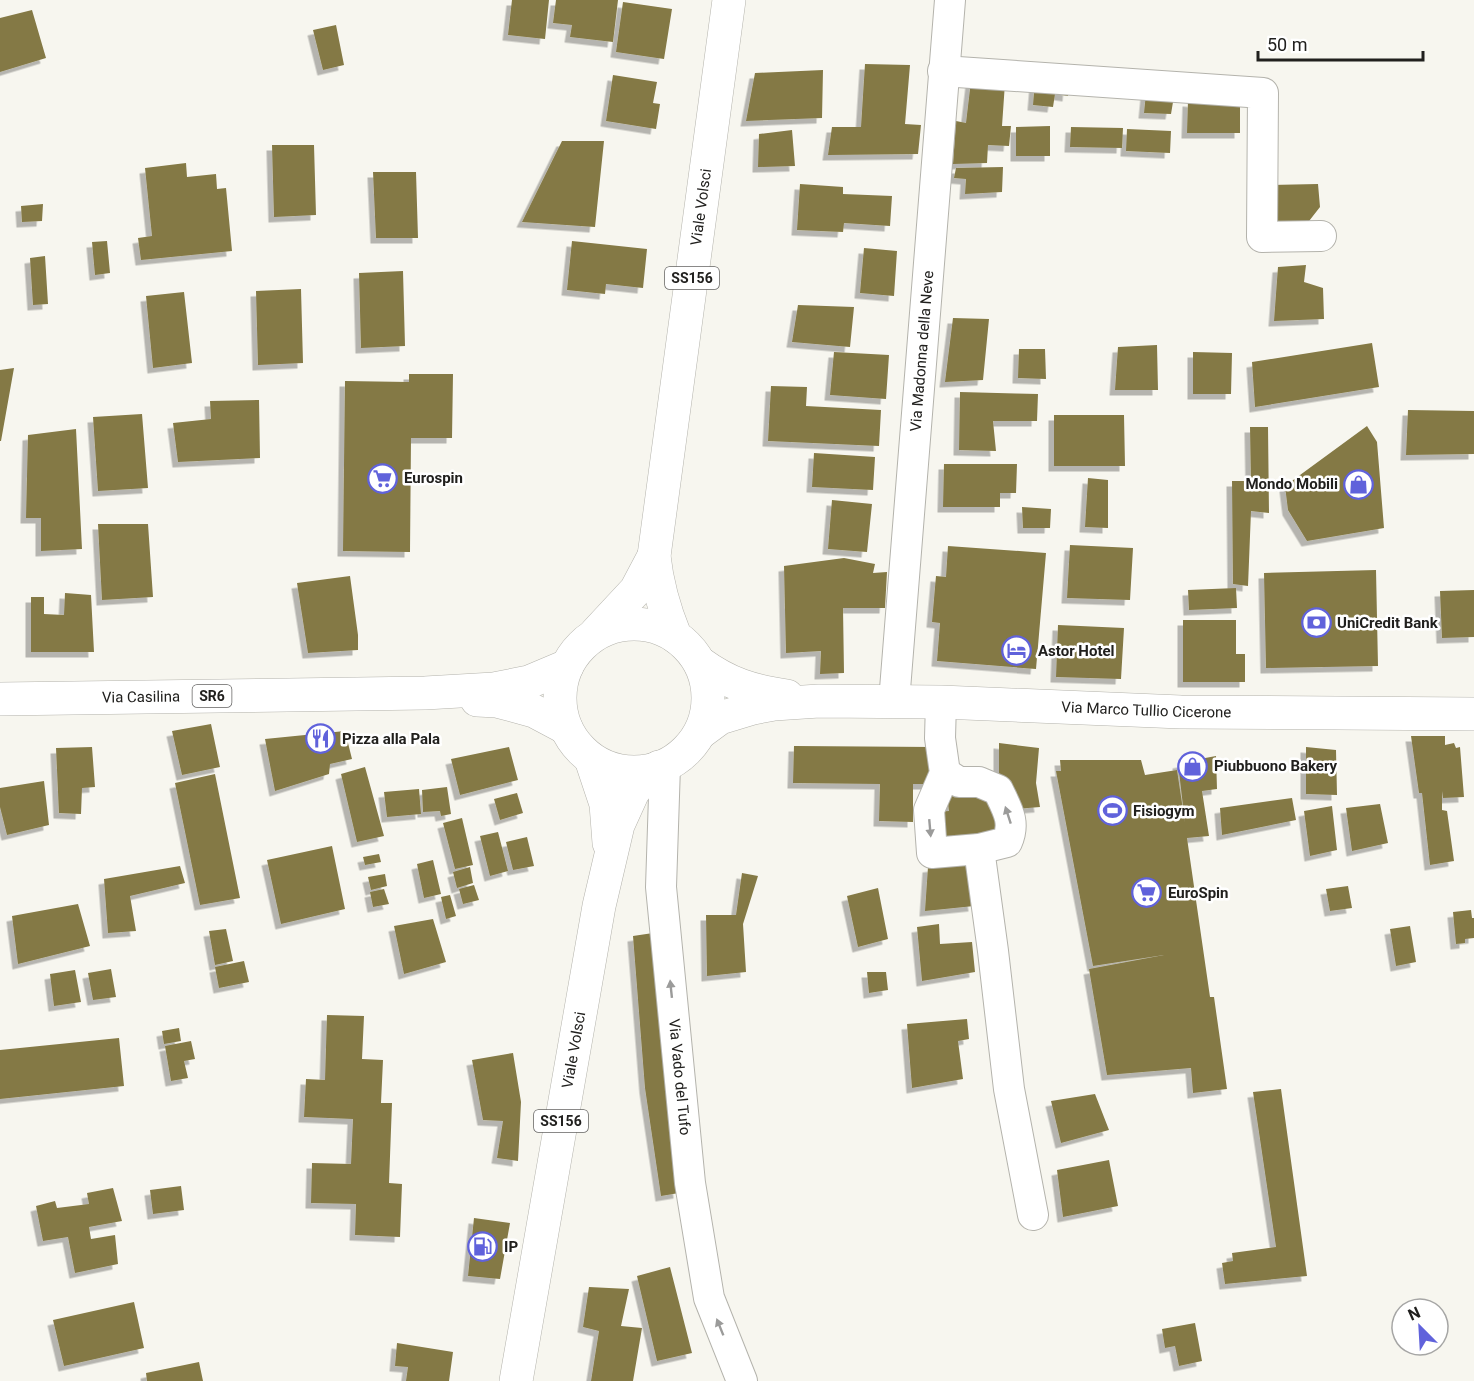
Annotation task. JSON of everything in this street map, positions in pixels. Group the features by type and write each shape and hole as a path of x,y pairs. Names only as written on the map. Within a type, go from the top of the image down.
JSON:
{"main road":[{"name":"Viale Volsci","path":"675,636 660,596 654,556 729,0"},
{"name":"Viale Volsci","path":"590,638 622,608 636,590 654,556"},
{"name":"SS156","path":"632,624 659,628 675,636 700,663 708,686 708,709 701,732 686,752 662,767 640,772 614,770 591,759 576,745 566,728 560,707 561,686 567,666 577,650 590,638 606,629 632,624"},
{"name":"Via Marco Tullio Cicerone","path":"700,663 721,678 753,691 819,701"},
{"name":"Via Casilina","path":"0,699 425,693 494,689 529,682 567,666"},
{"name":"Via Casilina","path":"425,693 457,699 506,703 534,711 566,728"},
{"name":"Via Marco Tullio Cicerone","path":"701,732 720,718 753,708 819,701 941,702 1181,712 1474,714"},
{"name":"Viale Volsci","path":"591,759 606,804 609,826 609,862"},
{"name":"Viale Volsci","path":"516,1381 597,917 609,862 618,825 633,792 641,782 662,767"}],"street":[{"name":"Via Madonna della Neve","path":"894,702 950,0"},
{"path":"943,71 1263,93 1262,237 1322,236"},
{"path":"941,702 940,738 945,773 929,810 932,853 978,849 1007,842 1013,830 998,790 979,782 959,782 945,773"},
{"name":"Via Vado del Tufo","path":"662,767 661,887 690,1183 709,1298 742,1381"},
{"path":"978,849 993,951 1009,1089 1033,1215"}],"building":[{"path":"512,0 549,0 545,39 508,35"},
{"path":"556,0 618,0 613,42 570,37 572,25 553,23"},
{"path":"623,2 672,9 664,59 616,52"},
{"path":"32,10 46,58 0,72 0,18"},
{"path":"336,25 344,65 323,70 313,30"},
{"path":"865,64 910,65 905,124 921,125 918,154 828,155 832,127 861,127"},
{"path":"823,70 822,118 746,121 755,73"},
{"path":"613,75 657,82 653,103 660,104 656,129 606,121"},
{"path":"971,81 1005,83 1002,126 1011,126 1009,146 988,145 987,163 953,164 956,121 966,123"},
{"path":"1035,81 1069,84 1068,96 1055,94 1053,107 1033,105"},
{"path":"1146,93 1174,96 1171,114 1144,113"},
{"path":"1188,101 1240,106 1240,133 1187,133"},
{"path":"1050,126 1050,156 1016,156 1016,127"},
{"path":"1071,127 1123,128 1122,148 1070,147"},
{"path":"1127,129 1171,131 1170,153 1126,151"},
{"path":"792,130 795,166 758,167 759,134"},
{"path":"562,141 604,141 595,227 522,222"},
{"path":"272,145 314,145 316,215 274,217"},
{"path":"186,163 187,177 216,174 217,189 226,188 232,251 141,260 138,238 152,236 145,168"},
{"path":"1003,167 1002,192 965,194 966,179 954,178 956,168"},
{"path":"373,172 416,172 418,238 376,238"},
{"path":"800,184 843,187 843,194 892,196 890,226 844,223 843,232 797,230"},
{"path":"1318,184 1320,207 1302,230 1277,230 1269,185"},
{"path":"43,204 42,221 22,222 21,206"},
{"path":"107,241 110,273 95,275 92,242"},
{"path":"572,241 647,249 643,288 606,284 605,294 567,290"},
{"path":"864,248 897,251 894,296 860,293"},
{"path":"45,256 48,304 33,305 30,258"},
{"path":"1306,265 1304,282 1323,288 1324,319 1274,321 1278,267"},
{"path":"403,271 405,346 361,348 359,273"},
{"path":"301,289 303,363 258,365 256,291"},
{"path":"184,292 192,363 153,368 146,296"},
{"path":"798,305 854,307 850,347 792,342"},
{"path":"953,318 989,319 983,380 945,382"},
{"path":"1372,343 1379,387 1255,407 1252,362"},
{"path":"1157,345 1158,390 1115,390 1118,347"},
{"path":"1019,349 1045,349 1046,379 1018,378"},
{"path":"834,352 889,355 886,399 830,395"},
{"path":"1193,352 1232,353 1231,394 1193,394"},
{"path":"14,368 1,441 0,441 0,370"},
{"path":"409,374 453,374 452,438 411,438 410,552 343,551 345,381 409,382"},
{"path":"771,386 807,387 806,406 881,410 879,446 768,441"},
{"path":"960,392 1038,394 1037,421 993,421 996,451 959,450"},
{"path":"259,400 260,458 178,462 173,423 211,419 210,401"},
{"path":"1408,410 1474,411 1474,454 1406,455"},
{"path":"142,414 148,488 98,491 93,417"},
{"path":"1054,415 1124,415 1125,466 1054,466"},
{"path":"1367,426 1377,442 1384,528 1307,541 1288,510 1285,486"},
{"path":"1250,427 1268,427 1269,513 1251,511 1248,586 1233,584 1232,481 1251,481"},
{"path":"76,429 82,549 41,551 41,518 26,518 28,435"},
{"path":"814,453 875,457 873,490 812,487"},
{"path":"944,464 1017,464 1016,493 1000,493 1000,507 943,507"},
{"path":"1088,478 1108,480 1108,528 1085,527"},
{"path":"832,500 872,504 867,552 828,549"},
{"path":"1022,507 1051,509 1050,528 1023,528"},
{"path":"98,524 148,524 153,597 102,600"},
{"path":"1070,545 1133,548 1130,600 1067,598"},
{"path":"948,546 1046,553 1036,669 937,661 940,623 932,622 936,576 946,577"},
{"path":"844,558 875,564 873,573 887,572 885,608 843,608 844,673 820,674 821,651 786,653 784,566"},
{"path":"1376,570 1378,666 1266,668 1264,573"},
{"path":"350,576 358,650 308,653 297,583"},
{"path":"1236,588 1237,608 1189,610 1188,590"},
{"path":"1474,590 1474,637 1442,638 1440,591"},
{"path":"65,593 91,595 94,652 31,652 31,597 44,597 44,614 64,615"},
{"path":"1183,620 1236,620 1236,654 1245,654 1245,682 1183,682"},
{"path":"1058,625 1124,628 1121,679 1056,677"},
{"path":"211,724 220,767 182,775 172,731"},
{"path":"345,731 352,759 330,764 329,774 275,791 265,739"},
{"path":"1411,736 1445,736 1445,745 1454,743 1456,748 1460,747 1464,797 1443,798 1442,791 1442,810 1447,811 1454,861 1430,865 1422,793 1419,793"},
{"path":"999,743 1039,748 1036,783 1040,807 1015,809 999,785"},
{"path":"794,746 933,747 933,784 913,784 913,822 879,821 880,784 793,783"},
{"path":"92,747 95,787 82,788 81,814 59,813 56,748"},
{"path":"509,747 518,780 460,795 451,759"},
{"path":"1306,747 1336,750 1337,795 1306,794"},
{"path":"1216,756 1217,789 1202,791 1209,836 1187,838 1210,997 1214,997 1227,1089 1193,1093 1191,1068 1107,1075 1089,969 1164,955 1093,966 1056,771 1061,771 1060,760 1141,760 1145,775 1177,770 1185,823 1178,763"},
{"path":"365,767 384,836 357,842 341,774"},
{"path":"215,774 240,898 200,905 175,783"},
{"path":"44,781 49,825 7,835 0,807 0,788"},
{"path":"447,787 451,814 441,816 440,811 423,812 422,790"},
{"path":"419,789 421,814 387,817 384,792"},
{"path":"993,791 1000,834 938,844 935,812 949,811 947,795"},
{"path":"517,793 523,813 500,820 494,799"},
{"path":"1292,798 1296,820 1222,835 1220,808"},
{"path":"1380,804 1388,843 1352,851 1346,808"},
{"path":"1332,806 1337,850 1310,856 1304,811"},
{"path":"462,818 473,865 455,869 443,823"},
{"path":"498,832 508,871 490,876 480,836"},
{"path":"527,837 534,866 513,870 506,842"},
{"path":"332,846 345,909 281,924 267,860"},
{"path":"379,854 381,862 365,865 363,857"},
{"path":"433,860 441,894 424,898 417,864"},
{"path":"968,862 974,906 925,911 928,867"},
{"path":"180,866 185,883 130,896 136,931 108,933 104,879"},
{"path":"470,867 473,883 457,888 453,872"},
{"path":"742,873 758,876 743,924 746,972 707,976 706,915 736,915"},
{"path":"385,874 387,886 371,890 368,877"},
{"path":"474,885 479,900 463,904 459,889"},
{"path":"1348,886 1352,908 1330,911 1326,889"},
{"path":"878,888 888,939 858,947 847,896"},
{"path":"384,889 389,904 373,907 370,892"},
{"path":"450,895 456,916 446,919 441,897"},
{"path":"78,904 90,946 18,964 12,916"},
{"path":"1471,910 1472,918 1474,918 1474,938 1465,939 1465,943 1456,944 1453,912"},
{"path":"433,919 446,962 404,974 394,926"},
{"path":"939,924 940,944 972,942 975,972 922,981 917,927"},
{"path":"1410,926 1416,962 1396,966 1390,929"},
{"path":"226,929 233,961 215,965 209,931"},
{"path":"653,933 679,1193 661,1196 645,1088 633,936"},
{"path":"244,961 249,982 219,988 215,967"},
{"path":"111,969 116,997 93,1000 88,973"},
{"path":"75,970 81,1002 54,1006 50,974"},
{"path":"867,972 886,972 888,990 869,993"},
{"path":"327,1015 364,1016 362,1059 383,1060 381,1103 392,1103 389,1183 402,1184 400,1237 355,1235 356,1204 311,1203 312,1163 351,1164 353,1119 304,1117 306,1079 325,1080"},
{"path":"967,1019 969,1039 958,1041 963,1079 912,1088 907,1024"},
{"path":"179,1028 181,1041 164,1044 162,1031"},
{"path":"119,1038 124,1086 0,1099 0,1050"},
{"path":"191,1041 195,1059 184,1061 188,1078 171,1081 165,1046"},
{"path":"513,1053 521,1102 518,1161 497,1158 503,1121 483,1120 472,1060"},
{"path":"1281,1089 1307,1276 1225,1284 1222,1263 1233,1261 1232,1253 1276,1247 1253,1092"},
{"path":"1095,1094 1109,1130 1061,1143 1051,1101"},
{"path":"1109,1160 1118,1206 1063,1217 1057,1170"},
{"path":"181,1186 184,1210 153,1214 150,1190"},
{"path":"113,1188 122,1221 89,1227 91,1239 115,1235 118,1264 75,1273 68,1237 43,1241 36,1206 55,1201 57,1208 89,1204 87,1193"},
{"path":"474,1218 510,1223 500,1279 468,1276"},
{"path":"670,1267 692,1353 657,1361 637,1276"},
{"path":"589,1287 629,1289 621,1326 642,1328 633,1381 591,1381 599,1331 583,1327"},
{"path":"134,1302 144,1348 64,1366 53,1320"},
{"path":"1195,1323 1202,1361 1179,1366 1175,1346 1165,1348 1162,1329"},
{"path":"397,1343 453,1352 449,1381 406,1381 408,1367 395,1366"},
{"path":"199,1362 203,1381 147,1381 146,1373"}],"place":[{"name":"Eurospin","path":"383,478"},
{"name":"Mondo Mobili","path":"1359,484"},
{"name":"UniCredit Bank","path":"1316,623"},
{"name":"Astor Hotel","path":"1017,651"},
{"name":"Pizza alla Pala","path":"321,739"},
{"name":"Piubbuono Bakery","path":"1193,766"},
{"name":"Fisiogym","path":"1112,811"},
{"name":"EuroSpin","path":"1147,893"},
{"name":"IP","path":"483,1247"}]}
